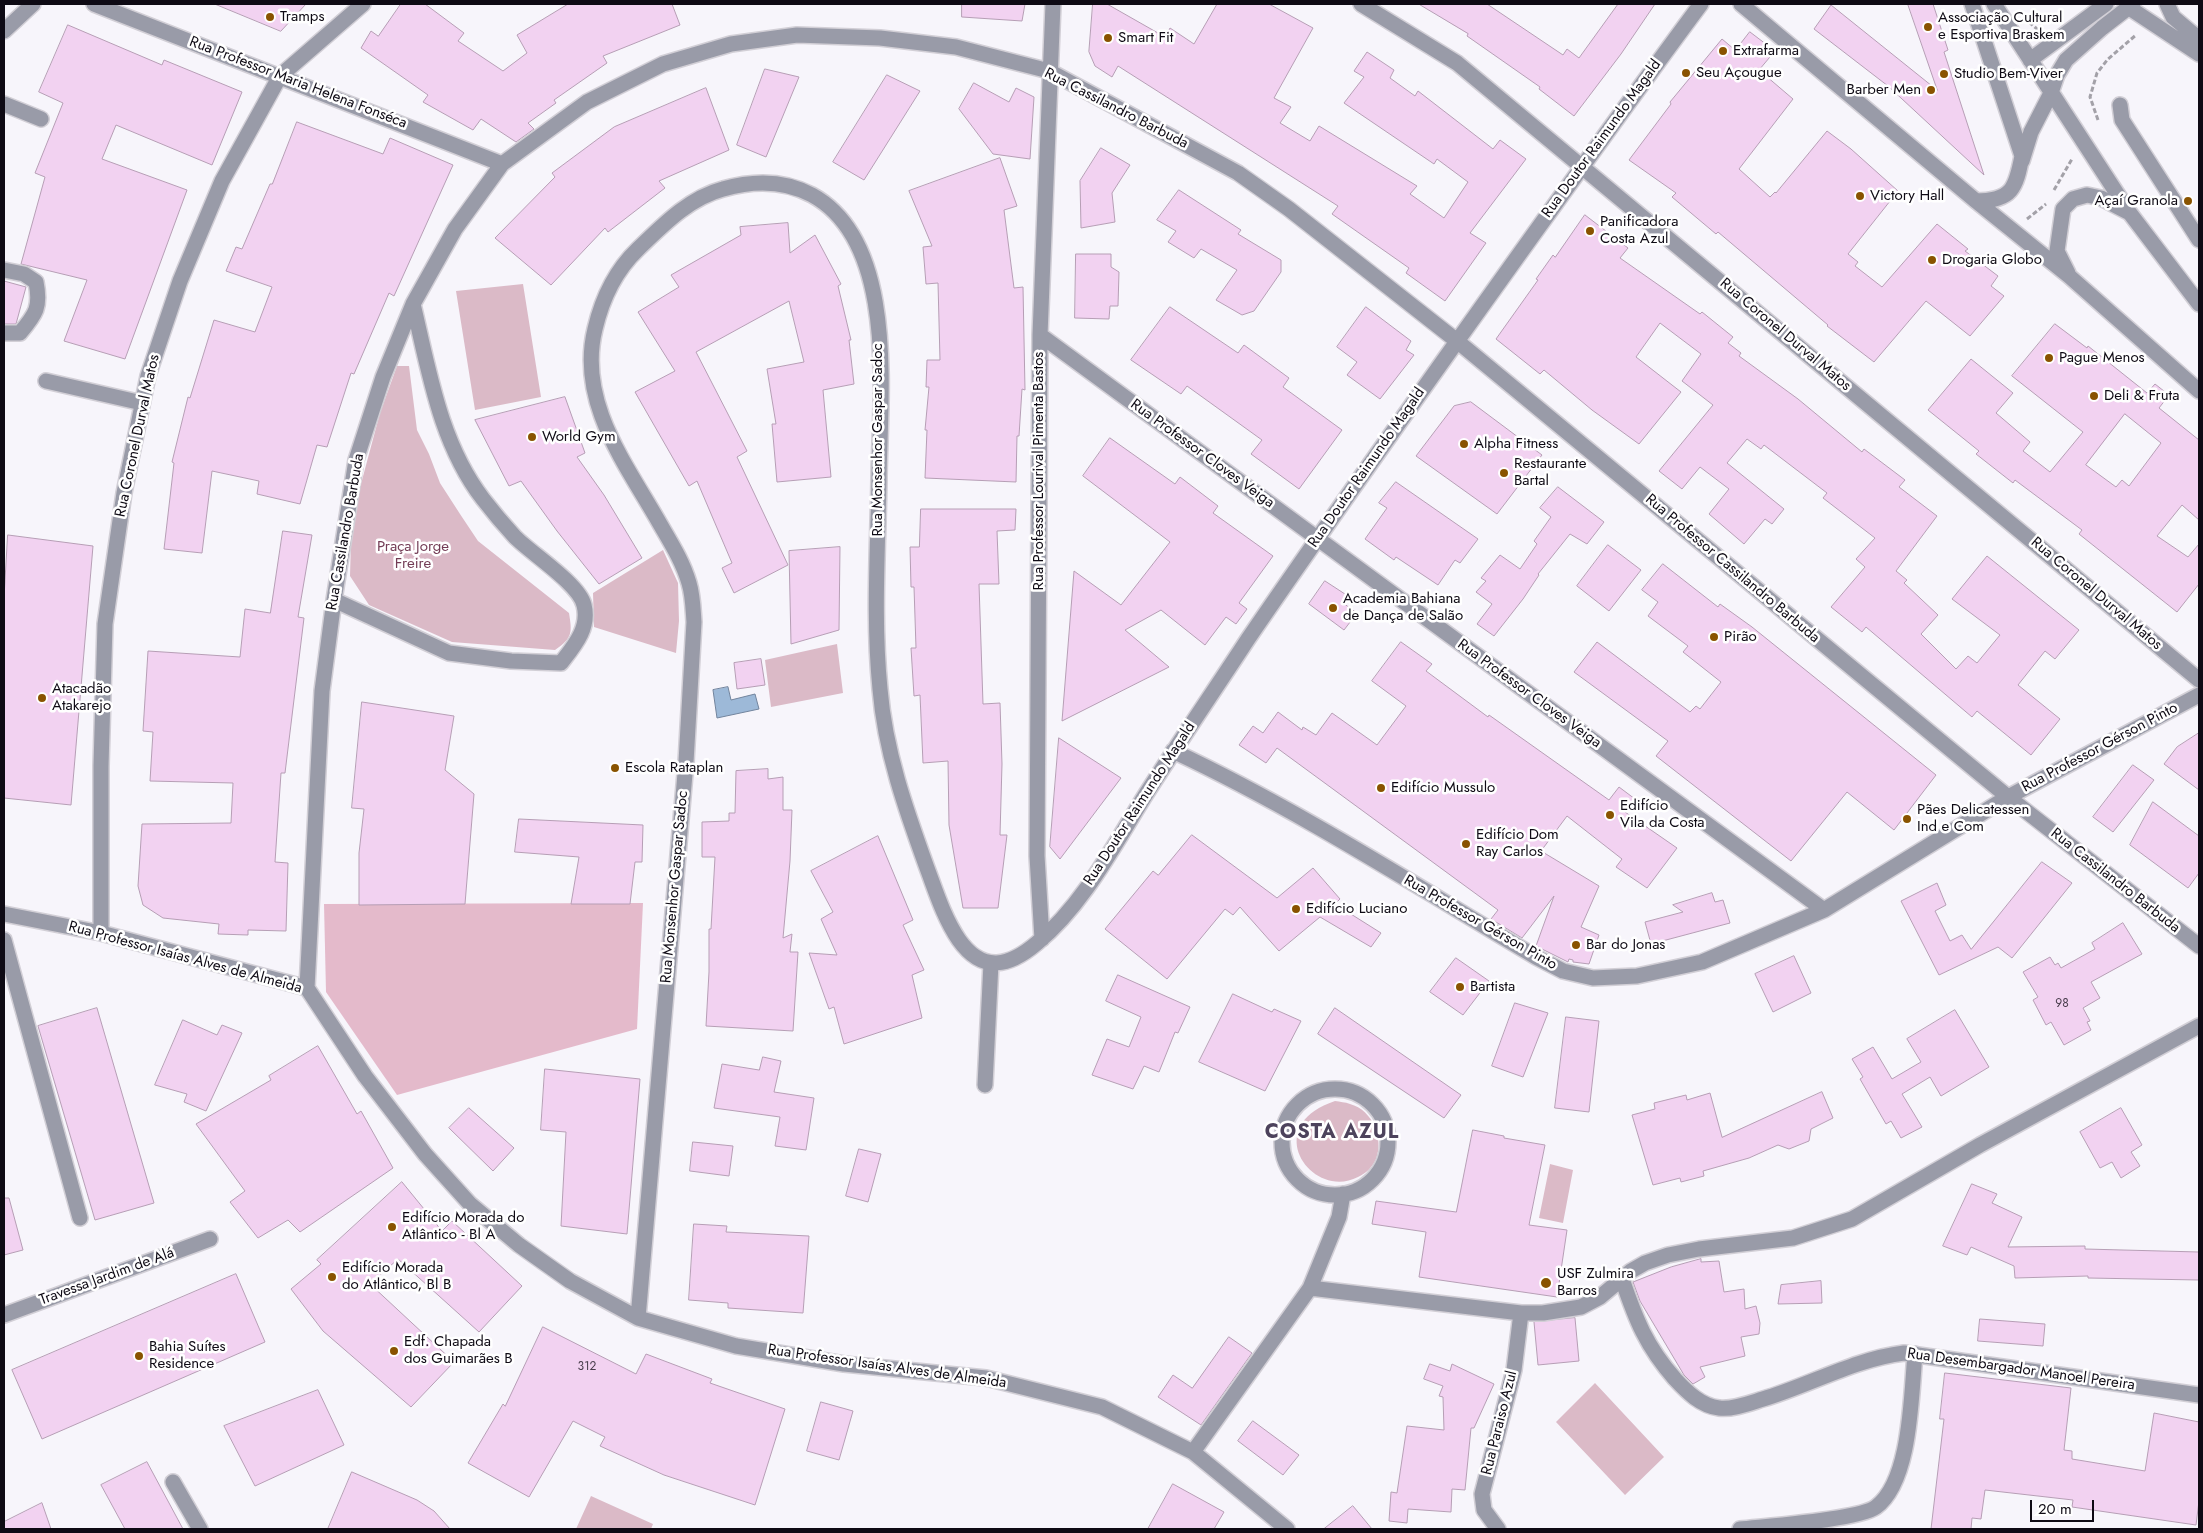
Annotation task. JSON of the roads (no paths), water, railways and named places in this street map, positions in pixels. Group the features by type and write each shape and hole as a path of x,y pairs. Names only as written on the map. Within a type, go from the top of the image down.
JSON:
{"street":[{"path":"4,31 32,4"},
{"name":"Rua Professor Maria Helena Fonséca","path":"94,4 502,164"},
{"name":"Rua Coronel Durval Matos","path":"101,932 101,766 105,624 124,492 148,376 180,280 222,181 280,76 363,4"},
{"name":"Rua Professor Lourival Pimenta Bastos","path":"1042,939 1036,856 1040,334 1053,4"},
{"name":"Rua Coronel Durval Matos","path":"1361,4 1457,63 2199,680"},
{"name":"Rua Doutor Raimundo Magald","path":"1042,939 1090,883 1173,751 1316,538 1581,165 1701,4"},
{"path":"1741,4 1976,201 2069,276 2199,391"},
{"path":"1972,4 2022,156 2018,179 2004,197 1994,201 1976,201"},
{"path":"1994,4 2129,212 2199,304"},
{"path":"2030,60 2106,4"},
{"path":"2167,4 2173,17 2199,39"},
{"path":"2020,168 2031,132 2057,75 2066,60 2131,6 2199,54"},
{"name":"Rua Cassilandro Barbuda","path":"307,988 322,690 356,460 383,378 413,304 455,229 502,164 587,102 663,64 731,44 797,35 880,38 956,47 1049,71 1238,173 1289,209 1457,341"},
{"path":"4,104 41,119"},
{"path":"2120,105 2122,120 2199,240"},
{"name":"Rua Monsenhor Gaspar Sadoc","path":"638,1318 686,762 693,608 688,577 679,557 614,445 600,416 593,385 590,349 600,310 612,283 627,260 685,207 716,190 756,182 795,186 826,202 848,227 864,259 875,300 880,363 876,625 880,693 889,752 909,819 940,901 955,934 966,949 980,959 990,962"},
{"path":"2069,276 2057,251 2063,209 2073,200 2087,195 2100,198 2129,212"},
{"path":"4,270 24,274 36,282 39,299 33,317 20,334 4,333"},
{"path":"334,600 450,653 511,661 561,663 578,642 585,621 584,605 578,592 516,537 482,498 456,456 437,404 413,304"},
{"name":"Rua Professor Cloves Veiga","path":"1040,334 1824,910"},
{"name":"Rua Professor Cassilandro Barbuda","path":"1457,341 2008,797"},
{"path":"46,382 142,403"},
{"name":"Rua Professor Gérson Pinto","path":"1173,751 1232,778 1536,957 1563,971 1593,978 1637,976 1702,962 1824,910 2008,797 2199,695"},
{"name":"Rua Cassilandro Barbuda","path":"2008,797 2199,946"},
{"name":"Rua Professor Isaías Alves de Almeida","path":"4,914 101,932 307,988 365,1076 425,1154 470,1204 519,1245 570,1281 638,1318 736,1346 844,1364 986,1378 1102,1407 1193,1452 1287,1529"},
{"path":"985,1085 990,962 1002,963 1015,959 1042,939"},
{"path":"4,940 80,1218"},
{"path":"1310,1288 1521,1313 1543,1313 1581,1307 1600,1297 1622,1279 1645,1264 1668,1255 1699,1249 1793,1238 1852,1219 1980,1145 2199,1026"},
{"path":"1327,1089 1346,1089 1363,1096 1377,1108 1385,1124 1388,1142 1385,1161 1375,1176 1361,1188 1343,1194 1325,1194 1308,1188 1294,1175 1285,1159 1282,1141 1286,1123 1295,1107 1309,1095 1327,1089"},
{"path":"1193,1452 1310,1288 1339,1216 1343,1194"},
{"name":"Travessa Jardim de Alá","path":"4,1315 210,1239"},
{"name":"Rua Desembargador Manoel Pereira","path":"1622,1279 1643,1335 1661,1362 1691,1394 1705,1404 1719,1408 1773,1396 1880,1358 1904,1353 2199,1395"},
{"name":"Rua Paraiso Azul","path":"1498,1529 1484,1510 1482,1494 1514,1370 1521,1313"},
{"path":"1740,1529 1854,1516 1875,1508 1892,1490 1900,1467 1906,1434 1915,1354"},
{"path":"173,1482 200,1529"}],"water":[{"path":"728,687 731,700 755,694 759,709 717,718 713,690"}],"place":[{"name":"Tramps","path":"270,17"},
{"name":"Associação Cultural e Esportiva Braskem","path":"1928,27"},
{"name":"Smart Fit","path":"1108,38"},
{"name":"Extrafarma","path":"1723,51"},
{"name":"Seu Açougue","path":"1686,73"},
{"name":"Studio Bem-Viver","path":"1944,74"},
{"name":"Barber Men","path":"1931,90"},
{"name":"Victory Hall","path":"1860,196"},
{"name":"Açaí Granola","path":"2188,201"},
{"name":"Panificadora Costa Azul","path":"1590,231"},
{"name":"Drogaria Globo","path":"1932,260"},
{"name":"Pague Menos","path":"2049,358"},
{"name":"Deli & Fruta","path":"2094,396"},
{"name":"World Gym","path":"532,437"},
{"name":"Alpha Fitness","path":"1464,444"},
{"name":"Restaurante Bartal","path":"1504,473"},
{"name":"Academia Bahiana de Dança de Salão","path":"1333,608"},
{"name":"Pirão","path":"1714,637"},
{"name":"Atacadão Atakarejo","path":"42,698"},
{"name":"Escola Rataplan","path":"615,768"},
{"name":"Edifício Mussulo","path":"1381,788"},
{"name":"Edifício Vila da Costa","path":"1610,815"},
{"name":"Pães Delicatessen Ind e Com","path":"1907,819"},
{"name":"Edifício Dom Ray Carlos","path":"1466,844"},
{"name":"Edifício Luciano","path":"1296,909"},
{"name":"Bar do Jonas","path":"1576,945"},
{"name":"Bartista","path":"1460,987"},
{"name":"Edifício Morada do Atlântico - Bl A","path":"392,1227"},
{"name":"Edifício Morada do Atlântico, Bl B","path":"332,1277"},
{"name":"USF Zulmira Barros","path":"1546,1283"},
{"name":"Edf. Chapada dos Guimarães B","path":"394,1351"},
{"name":"Bahia Suítes Residence","path":"139,1356"}],"district":[{"name":"COSTA AZUL","path":"1332,1133"}],"park label":[{"name":"Praça Jorge Freire","path":"413,556"}]}
